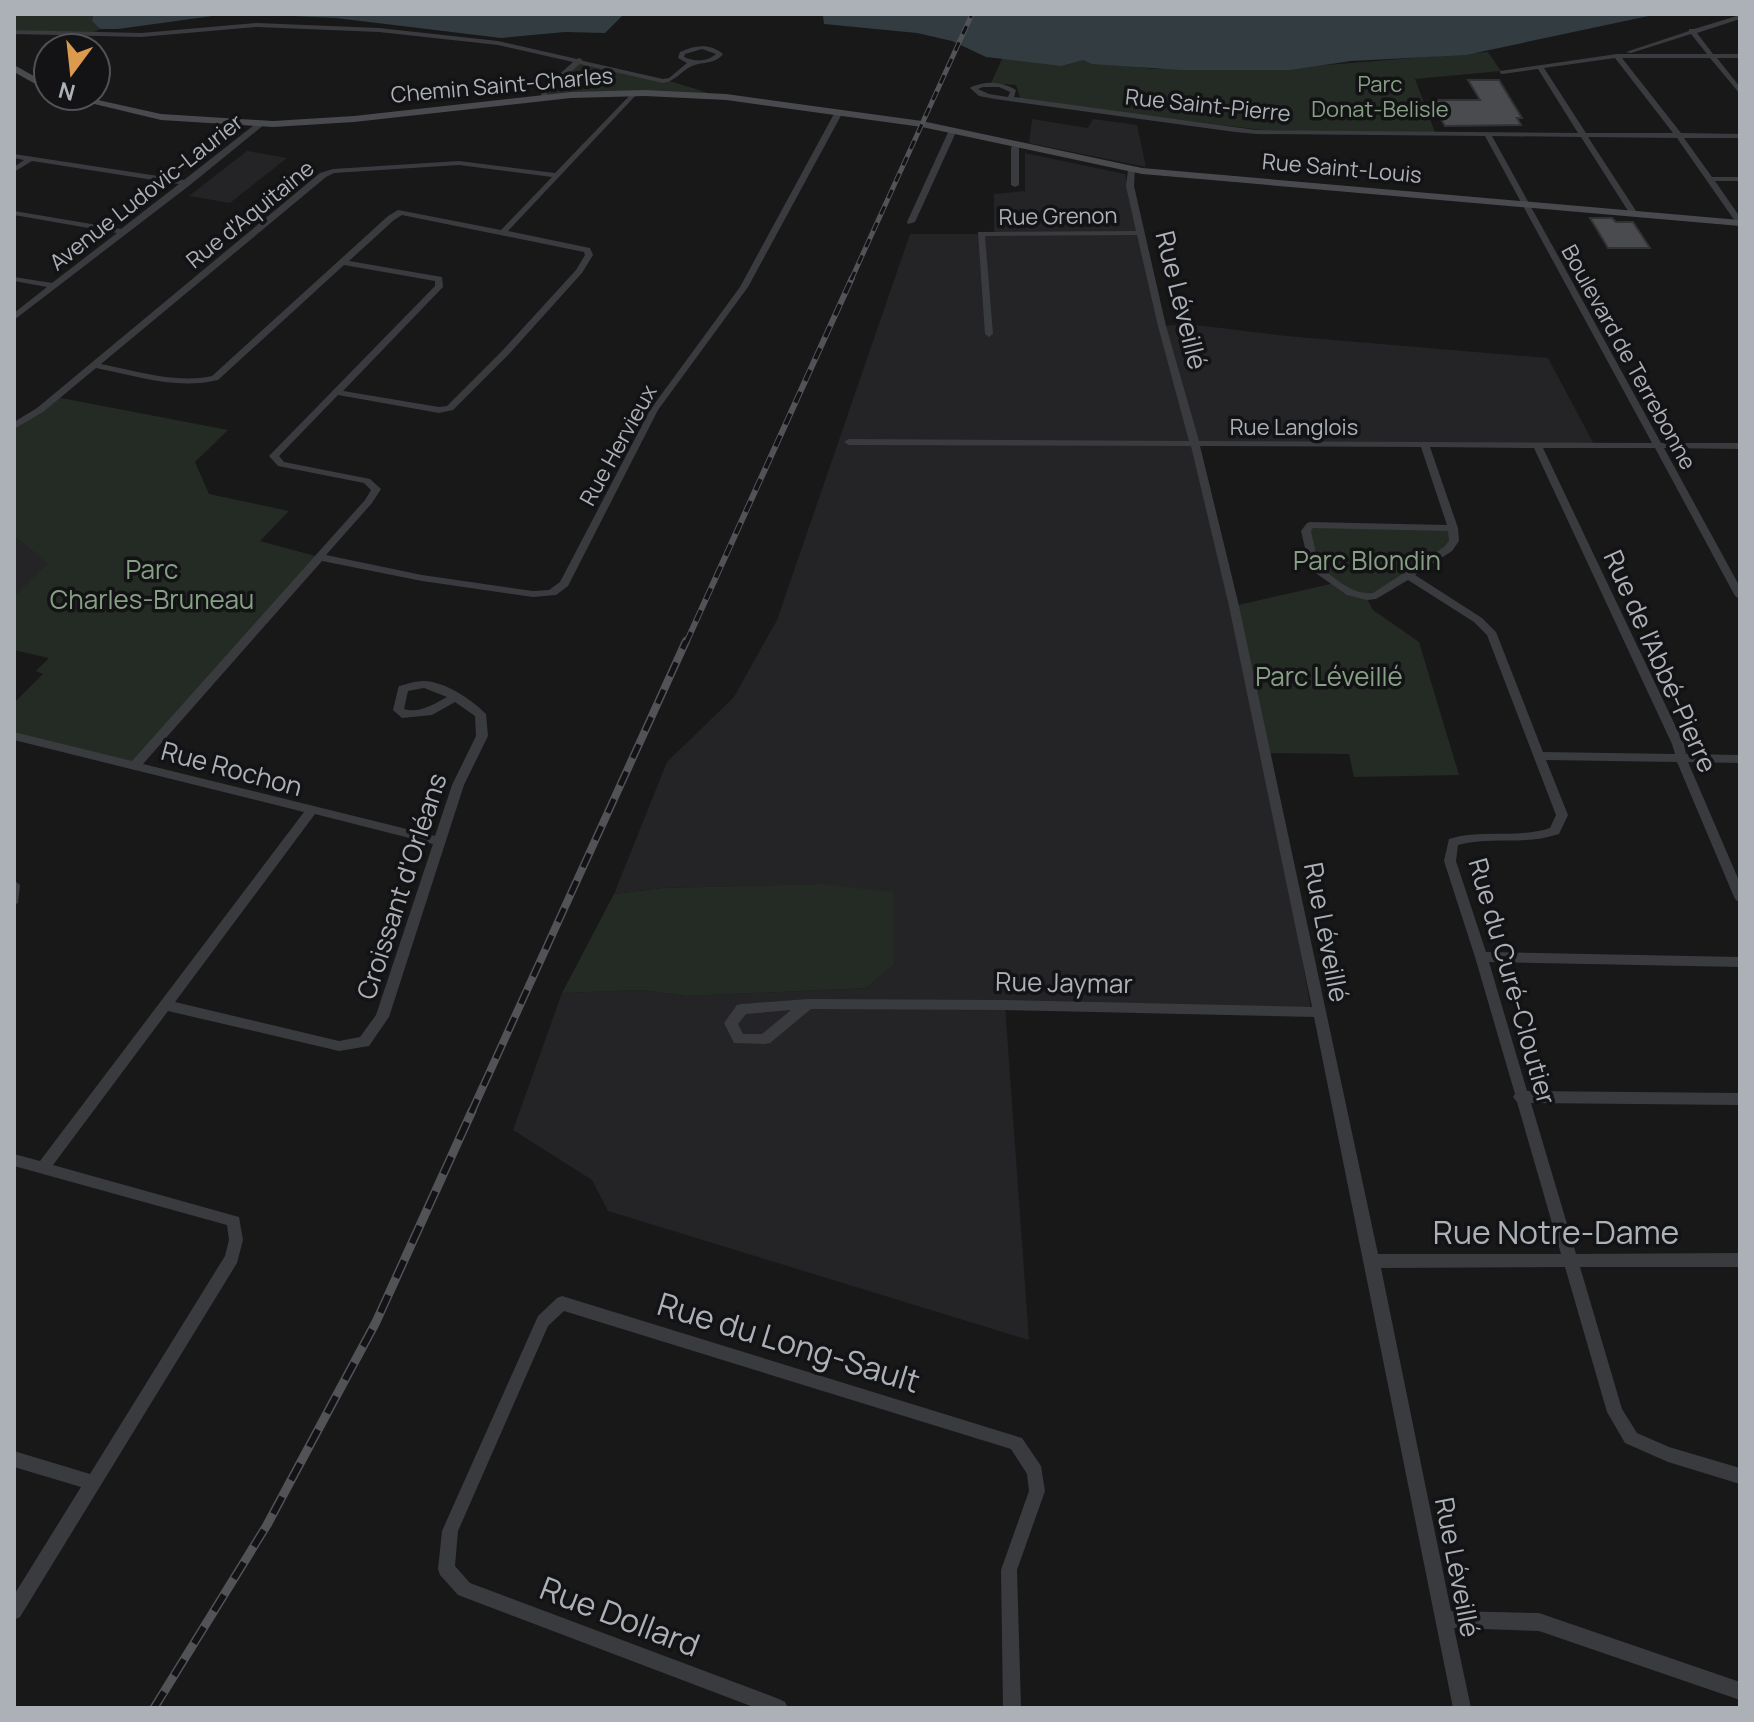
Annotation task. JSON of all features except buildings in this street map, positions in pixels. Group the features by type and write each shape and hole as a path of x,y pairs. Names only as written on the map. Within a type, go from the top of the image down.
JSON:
{"main road":[{"path":"14,68 32,79"},
{"name":"Chemin Saint-Charles","path":"112,106 146,114 261,124 354,119 544,97 635,93 733,97 948,130"},
{"name":"Rue Saint-Louis","path":"948,130 1132,170 1740,223"}],"street":[{"path":"1617,56 1691,30 1740,17"},
{"path":"14,32 109,36 257,25 342,28 498,43 670,81 692,63 712,62 720,54 715,49 703,47 682,53 681,58 692,63"},
{"path":"1691,30 1740,92"},
{"path":"1617,56 1679,136 1740,223"},
{"path":"1502,72 1617,56 1740,56"},
{"path":"544,97 544,91 580,60"},
{"path":"1540,67 1634,214"},
{"name":"Rue Saint-Pierre","path":"1010,99 1014,91 1004,86 983,84 973,88 979,94 1010,99 1256,132 1740,136"},
{"path":"503,232 635,93"},
{"name":"Rue Hervieux","path":"319,557 422,578 533,594 552,593 564,584 654,410 744,287 839,112"},
{"name":"Avenue Ludovic-Laurier","path":"14,317 261,124"},
{"path":"911,222 948,130"},
{"name":"Boulevard de Terrebonne","path":"1488,135 1740,596"},
{"path":"1015,185 1015,148 1018,144"},
{"path":"14,156 187,183"},
{"path":"14,170 31,158"},
{"name":"Rue d'Aquitaine","path":"14,426 25,422 323,175 333,171 459,163 557,175"},
{"name":"Rue Léveillé","path":"1132,170 1130,186 1162,326 1195,444 1234,606 1372,1261 1462,1708"},
{"path":"1708,179 1740,179"},
{"path":"95,365 184,382 201,383 215,378 401,212 587,250 589,255 579,271 450,408 439,410 336,392"},
{"path":"14,213 124,232"},
{"name":"Rue Grenon","path":"989,334 981,234 1141,233"},
{"path":"135,765 369,501 376,489 367,481 281,464 274,456 439,287 439,279 343,262"},
{"path":"14,279 54,286"},
{"name":"Rue Langlois","path":"849,442 1740,446"},
{"path":"1425,445 1453,528 1454,541 1448,549 1376,596 1366,599 1314,567 1306,531 1310,525 1453,528"},
{"name":"Rue de l'Abbé-Pierre","path":"1537,445 1678,744 1681,758 1740,897"},
{"name":"Rue du Curé-Cloutier","path":"1408,575 1478,620 1492,634 1562,815 1555,831 1539,838 1474,835 1453,842 1450,861 1615,1412 1631,1438 1668,1454 1740,1476"},
{"name":"Croissant d'Orléans","path":"166,1005 339,1046 364,1042 382,1017 458,785 482,736 480,714 435,686 418,682 403,689 398,702 398,710 406,715 428,712 454,698"},
{"name":"Rue Rochon","path":"14,736 439,841"},
{"path":"1541,756 1740,759"},
{"path":"43,1168 311,811"},
{"path":"14,885 14,900"},
{"path":"1481,957 1740,962"},
{"name":"Rue Jaymar","path":"808,1004 765,1039 739,1039 731,1023 742,1009 808,1004 1319,1012"},
{"path":"1520,1097 1740,1099"},
{"path":"14,1160 234,1221 236,1240 232,1258 14,1611"},
{"name":"Rue Notre-Dame","path":"1372,1261 1740,1260"},
{"name":"Rue du Long-Sault","path":"446,1569 450,1531 543,1321 562,1303 593,1310 1016,1443 1035,1472 1037,1491 1009,1570 1012,1708"},
{"path":"14,1459 93,1483"},
{"name":"Rue Dollard","path":"446,1569 464,1589 779,1708"},
{"path":"1445,1619 1539,1622 1740,1691"}],"shaded area":[{"path":"93,14 227,14 100,29 92,21"},
{"path":"251,14 624,14 605,33 565,32 501,38 336,18"},
{"path":"818,14 1658,14 1466,55 1351,61 1290,70 1181,70 1092,64 1083,60 1061,66 986,57 952,41 917,33 824,24 823,16"},
{"path":"1032,119 1088,128 1093,119 1137,125 1146,167 1029,143"},
{"path":"247,151 287,158 230,203 189,196"},
{"path":"1025,153 1125,174 1162,326 1188,324 1286,336 1548,358 1595,446 1196,445 1265,753 1312,1014 1005,1005 1029,1340 608,1211 592,1180 513,1130 562,993 641,990 687,996 866,988 893,966 820,884 663,888 614,894 667,762 734,697 777,620 910,234 994,234 994,194 1025,191"},
{"path":"14,536 49,563 14,596"}],"green space":[{"path":"14,14 93,14 92,21 100,29 94,32 14,30"},
{"name":"Parc Donat-Belisle","path":"1488,52 1501,71 1415,79 1436,135 1262,130 1021,100 1016,85 991,83 1003,57 1083,60 1153,69 1218,69 1301,67"},
{"path":"580,60 670,81 724,98 668,94 544,97"},
{"name":"Parc Charles-Bruneau","path":"56,397 228,430 195,462 209,494 289,511 260,541 319,557 135,765 14,736 14,703 43,674 36,671 49,658 14,650 14,596 48,563 14,536 14,426"},
{"name":"Parc Léveillé","path":"1310,525 1453,528 1454,541 1367,599 1373,610 1419,642 1459,775 1354,777 1349,754 1265,753 1234,606 1335,583 1314,567"},
{"path":"820,884 893,892 893,966 866,988 687,996 641,990 562,993 614,894 663,888"}],"railway":[{"path":"851,280 972,14"},
{"path":"686,643 852,278"},
{"path":"471,1113 686,641"},
{"path":"154,1708 267,1525 376,1322 472,1111"}],"park label":[{"name":"Parc Blondin","path":"1367,560"}]}
